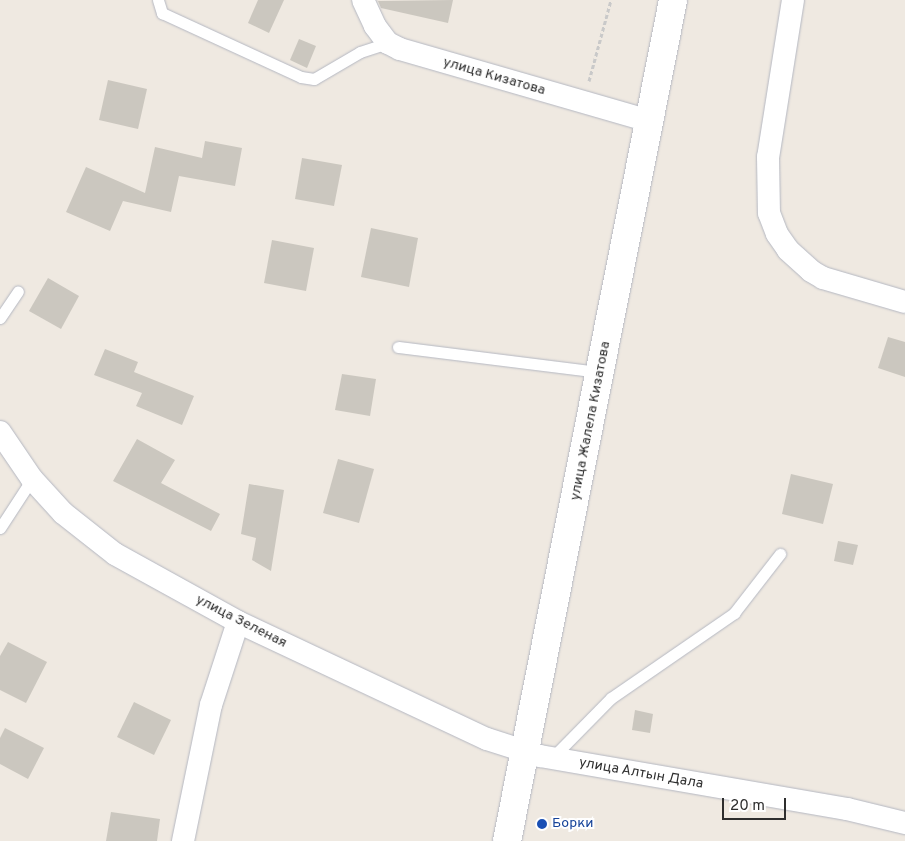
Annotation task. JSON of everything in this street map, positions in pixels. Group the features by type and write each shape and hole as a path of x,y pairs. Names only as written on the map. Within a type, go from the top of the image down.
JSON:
{"main road":[{"name":"улица Жалела Кизатова","path":"507,841 602,372 672,0"}],"street":[{"path":"363,0 375,26 388,43"},
{"path":"793,0 768,157 769,213 777,234 788,250 811,271 823,278 905,302"},
{"name":"улица Кизатова","path":"388,43 427,58 649,121"},
{"name":"улица Зеленая","path":"0,432 32,478 63,513 115,554 238,622 487,739 525,752"},
{"path":"183,841 211,705 238,622"},
{"name":"улица Алтын Дала","path":"525,752 847,809 905,823"}],"lane":[{"path":"158,0 162,13 301,77 314,79 360,52 388,43"},
{"path":"0,318 18,291"},
{"path":"398,347 602,372"},
{"path":"0,528 32,478"},
{"path":"552,758 611,698 734,613 780,554"}],"path":[{"path":"583,102 611,0"}],"building":[{"path":"258,0 284,0 269,33 248,23"},
{"path":"453,0 448,23 381,8 378,1"},
{"path":"299,39 316,46 307,68 290,60"},
{"path":"108,80 147,89 138,129 99,120"},
{"path":"205,141 242,148 235,186 179,176 171,212 123,201 110,231 66,212 86,167 145,193 155,147 202,158"},
{"path":"302,158 342,165 334,206 295,199"},
{"path":"371,228 418,238 409,287 361,277"},
{"path":"272,240 314,248 306,291 264,283"},
{"path":"48,278 79,296 61,329 29,311"},
{"path":"888,337 905,342 905,377 878,368"},
{"path":"105,349 138,362 134,372 194,396 182,425 136,406 142,393 94,375"},
{"path":"342,374 376,379 370,416 335,410"},
{"path":"137,439 175,460 161,483 220,514 211,531 113,481"},
{"path":"338,459 374,469 359,523 323,513"},
{"path":"791,474 833,484 823,524 782,514"},
{"path":"249,484 284,490 271,571 252,560 256,538 241,534"},
{"path":"838,541 858,545 853,565 834,561"},
{"path":"8,642 47,662 26,703 0,690 0,656"},
{"path":"134,702 171,720 154,755 117,737"},
{"path":"635,710 653,714 650,733 632,730"},
{"path":"5,728 44,748 28,779 0,764 0,738"},
{"path":"111,812 160,819 157,841 106,841"}],"place":[{"name":"Борки","path":"542,824"}]}
